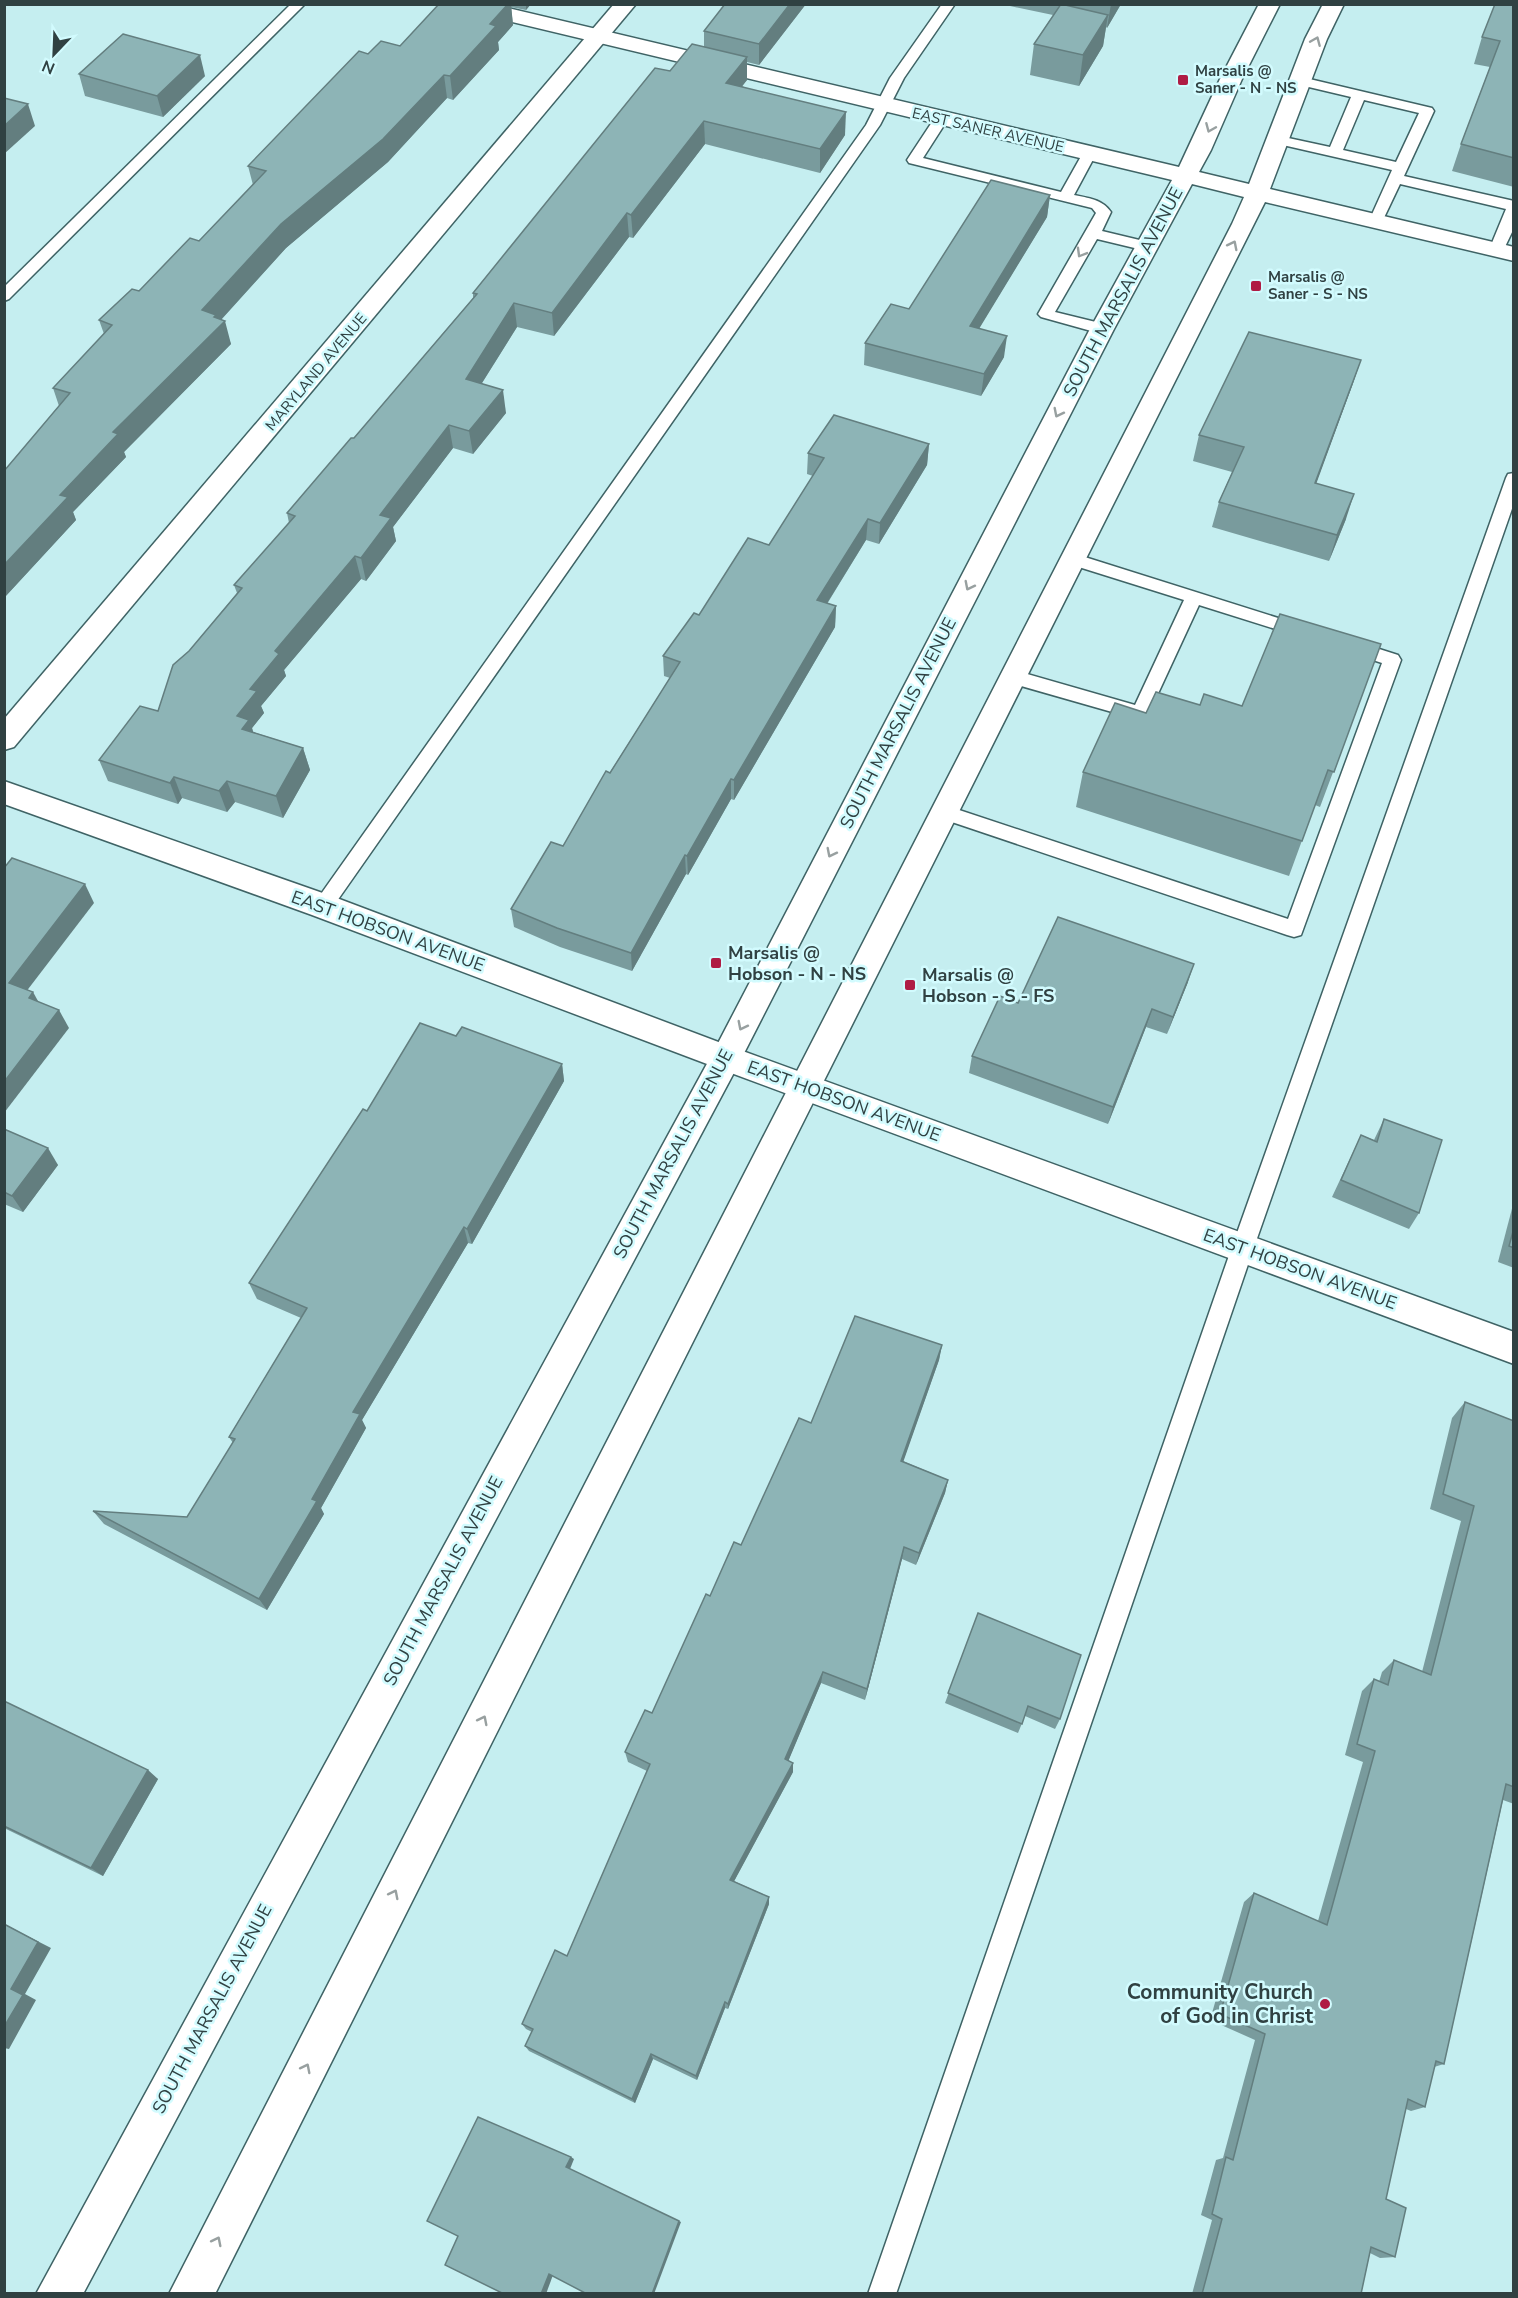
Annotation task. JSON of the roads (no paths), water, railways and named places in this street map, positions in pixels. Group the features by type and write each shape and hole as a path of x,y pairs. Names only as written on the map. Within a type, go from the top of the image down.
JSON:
{"main road":[{"name":"EAST SANER AVENUE","path":"462,4 1505,252"},
{"name":"MARYLAND AVENUE","path":"4,739 626,4"},
{"name":"SOUTH MARSALIS AVENUE","path":"58,2294 726,1058 1102,329 1200,150 1231,79 1270,4"},
{"path":"191,2294 1244,224 1279,140 1316,39 1334,4"},
{"name":"EAST HOBSON AVENUE","path":"4,792 322,906 726,1058 1514,1348"}],"lane":[{"path":"4,296 299,4"},
{"path":"322,906 873,125 881,105 949,4"},
{"path":"1301,81 1427,111 1376,221"},
{"path":"1335,152 1359,95"},
{"path":"941,119 914,160 1097,205 1104,212 1046,314 1102,329"},
{"path":"1279,140 1335,152 1514,207 1505,252"},
{"path":"1065,197 1089,154"},
{"path":"1093,232 1147,246"},
{"path":"882,2294 1243,1247 1514,478"},
{"path":"944,812 1294,929 1392,660 1072,559"},
{"path":"1013,677 1140,713 1194,597"}],"place":[{"name":"Marsalis @ Saner - N - NS","path":"1183,80"},
{"name":"Marsalis @ Saner - S - NS","path":"1256,286"},
{"name":"Marsalis @ Hobson - N - NS","path":"716,963"},
{"name":"Marsalis @ Hobson - S - FS","path":"910,985"},
{"name":"Community Church of God in Christ","path":"1325,2004"}]}
